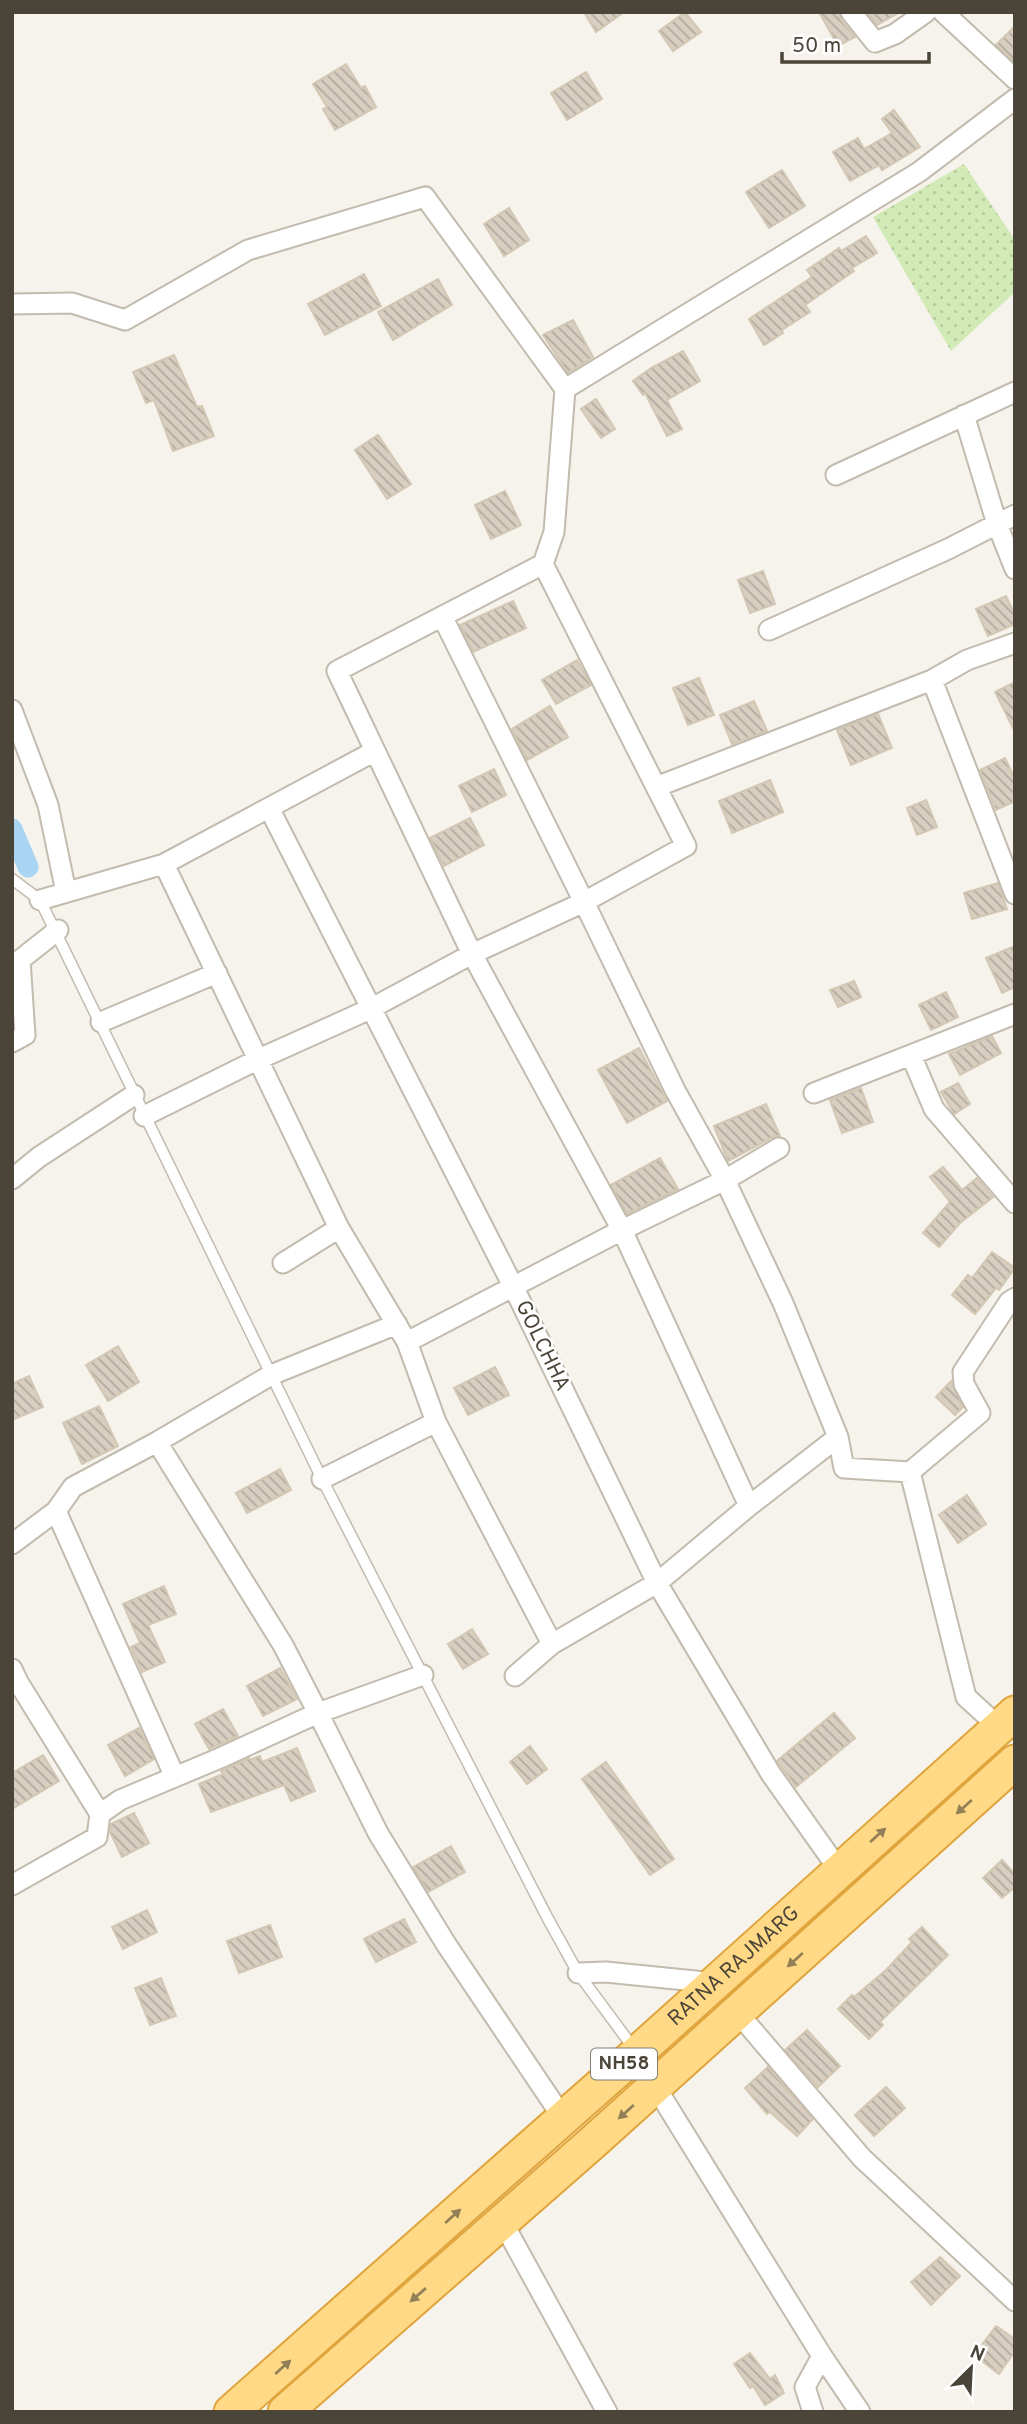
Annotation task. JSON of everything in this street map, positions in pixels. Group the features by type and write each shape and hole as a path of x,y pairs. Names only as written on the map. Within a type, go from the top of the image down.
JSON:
{"highway":[{"name":"RATNA RAJMARG","path":"231,2412 637,2053 1007,1720"},
{"name":"RATNA RAJMARG","path":"285,2412 655,2086 1015,1762"}],"street":[{"path":"851,12 875,42 895,34 926,12"},
{"path":"943,12 1015,79"},
{"path":"565,389 919,172 1015,99"},
{"path":"12,304 72,303 125,320 248,250 425,197 565,389 554,532 543,564 337,671 472,954 622,1230 749,1506"},
{"path":"836,475 1015,392"},
{"path":"964,415 1006,519 1015,569"},
{"path":"769,630 948,549 1006,519"},
{"path":"144,1116 259,1059 370,1009 472,954 584,902 686,846 543,564"},
{"path":"443,618 783,1303 838,1437 844,1468 910,1472 981,1413 964,1384 963,1372 1015,1298"},
{"path":"656,787 932,680 967,660 1015,643"},
{"path":"932,680 1015,894"},
{"path":"12,710 48,805 66,892"},
{"path":"40,900 164,864 375,751"},
{"name":"GOLCHHA","path":"270,808 514,1288 656,1583 771,1774 839,1870"},
{"path":"164,864 340,1228 407,1342 436,1422 552,1644"},
{"path":"12,1042 25,1035 19,960 57,931"},
{"path":"101,1022 217,973"},
{"path":"814,1094 1015,1014"},
{"path":"911,1055 934,1109 1015,1203"},
{"path":"12,1179 39,1157 134,1095"},
{"path":"407,1342 724,1180 779,1148"},
{"path":"283,1263 340,1228"},
{"path":"12,1544 56,1511 73,1487 271,1375 397,1324"},
{"path":"322,1479 436,1422"},
{"path":"515,1676 552,1644 656,1583 838,1437"},
{"path":"157,1441 284,1645 378,1833 446,1944 563,2118"},
{"path":"910,1472 966,1697 1007,1720"},
{"path":"56,1511 175,1777"},
{"path":"12,1669 100,1814 97,1837 12,1885"},
{"path":"100,1814 120,1800 318,1713 423,1675"},
{"path":"578,1973 606,1972 715,1983"},
{"path":"737,2012 862,2158 1015,2301"},
{"path":"655,2086 822,2356 860,2412"},
{"path":"502,2221 607,2412"},
{"path":"813,2412 805,2387 822,2356"}],"lane":[{"path":"12,879 40,900 57,931 144,1116 322,1479 423,1675 578,1973 637,2053"}],"green space":[{"path":"964,164 1015,240 1015,292 951,351 873,217"}],"building":[{"path":"584,12 624,12 596,32"},
{"path":"685,12 701,32 673,51 659,31"},
{"path":"819,12 839,12 841,20 855,37 838,46"},
{"path":"867,12 900,12 877,25"},
{"path":"1015,26 1015,62 996,45"},
{"path":"346,64 361,88 365,86 376,107 335,130 323,109 327,107 313,84"},
{"path":"586,72 602,99 567,120 551,93"},
{"path":"894,110 920,147 882,170 879,165 850,181 833,152 858,138 864,149 892,133 882,119"},
{"path":"782,170 805,206 769,228 746,192"},
{"path":"509,208 529,240 504,256 484,224"},
{"path":"866,236 877,253 852,268 854,271 805,305 810,312 764,345 749,319 812,277 807,270 839,248 841,251"},
{"path":"364,274 381,306 325,335 308,304"},
{"path":"438,279 452,305 393,340 378,312"},
{"path":"573,320 593,357 568,373 543,335"},
{"path":"683,351 700,381 667,400 682,429 667,436 645,393 643,395 633,381"},
{"path":"174,355 197,407 202,406 214,436 173,451 154,400 146,403 133,372"},
{"path":"596,399 615,429 601,438 581,409"},
{"path":"378,435 411,484 387,499 355,450"},
{"path":"505,491 521,525 491,539 475,505"},
{"path":"763,571 775,604 750,613 738,580"},
{"path":"1006,596 1015,615 1015,624 988,636 976,609"},
{"path":"513,601 526,628 473,652 460,625"},
{"path":"577,660 591,685 556,704 542,680"},
{"path":"699,678 714,715 688,725 673,688"},
{"path":"1015,682 1015,732 995,692"},
{"path":"754,701 767,731 732,744 720,715"},
{"path":"550,706 568,737 527,760 512,729"},
{"path":"878,714 892,748 851,765 837,730"},
{"path":"1005,758 1015,779 1015,801 996,810 980,770"},
{"path":"494,769 506,795 472,812 459,786"},
{"path":"770,780 783,812 732,833 719,801"},
{"path":"926,800 937,827 917,835 907,808"},
{"path":"470,818 484,845 444,866 430,838"},
{"path":"998,883 1007,909 972,919 964,893"},
{"path":"1015,946 1015,987 1002,993 986,958"},
{"path":"854,981 861,997 838,1007 830,990"},
{"path":"946,992 958,1017 931,1030 919,1005"},
{"path":"992,1036 1001,1053 960,1075 949,1054"},
{"path":"639,1048 667,1101 627,1123 598,1070"},
{"path":"958,1083 970,1104 954,1114 941,1092"},
{"path":"861,1088 873,1122 842,1133 830,1100"},
{"path":"766,1104 780,1136 773,1137 728,1161 714,1126"},
{"path":"660,1158 678,1189 627,1214 611,1185"},
{"path":"943,1167 962,1190 977,1178 993,1197 960,1223 939,1247 923,1233 950,1202 930,1177"},
{"path":"992,1252 1015,1268 999,1290 996,1288 975,1314 952,1295 968,1275 972,1278"},
{"path":"118,1346 139,1382 108,1401 86,1365"},
{"path":"495,1367 509,1395 468,1415 454,1388"},
{"path":"29,1376 43,1407 12,1420 12,1384"},
{"path":"951,1381 963,1407 955,1415 936,1397"},
{"path":"99,1406 118,1446 82,1464 63,1423"},
{"path":"280,1469 291,1490 247,1513 236,1493"},
{"path":"967,1495 986,1524 958,1543 939,1515"},
{"path":"164,1586 176,1614 148,1625 165,1662 142,1672 131,1647 140,1643 123,1604"},
{"path":"472,1629 488,1654 463,1669 448,1644"},
{"path":"280,1668 297,1699 263,1716 247,1686"},
{"path":"223,1709 238,1736 209,1749 195,1724"},
{"path":"834,1713 855,1738 796,1787 777,1761"},
{"path":"139,1728 154,1759 125,1776 108,1745"},
{"path":"530,1746 547,1769 527,1784 510,1762"},
{"path":"297,1748 315,1791 291,1801 284,1785 211,1812 199,1784 223,1774 221,1771 249,1758 250,1760 260,1756 262,1762"},
{"path":"43,1755 59,1781 12,1809 12,1773"},
{"path":"606,1762 674,1859 650,1875 582,1779"},
{"path":"134,1813 149,1843 122,1857 110,1832 111,1824"},
{"path":"451,1846 465,1872 428,1892 413,1867"},
{"path":"1002,1860 1015,1874 1015,1887 1002,1898 983,1878"},
{"path":"147,1910 157,1932 123,1949 112,1927"},
{"path":"404,1919 416,1942 376,1962 364,1939"},
{"path":"270,1925 282,1957 239,1973 227,1941"},
{"path":"922,1927 948,1955 880,2022 883,2025 869,2039 838,2009 886,1970 912,1942 909,1939"},
{"path":"161,1978 176,2016 150,2025 135,1988"},
{"path":"807,2030 840,2066 818,2087 785,2050"},
{"path":"768,2067 813,2119 797,2136 770,2112 767,2114 745,2088"},
{"path":"886,2087 905,2108 874,2136 855,2115"},
{"path":"940,2257 960,2276 931,2305 911,2282"},
{"path":"996,2326 1015,2339 1015,2351 999,2374 974,2355"},
{"path":"750,2353 770,2379 775,2375 784,2393 765,2405 734,2364"}],"waterway":[{"path":"12,829 28,867"}]}
